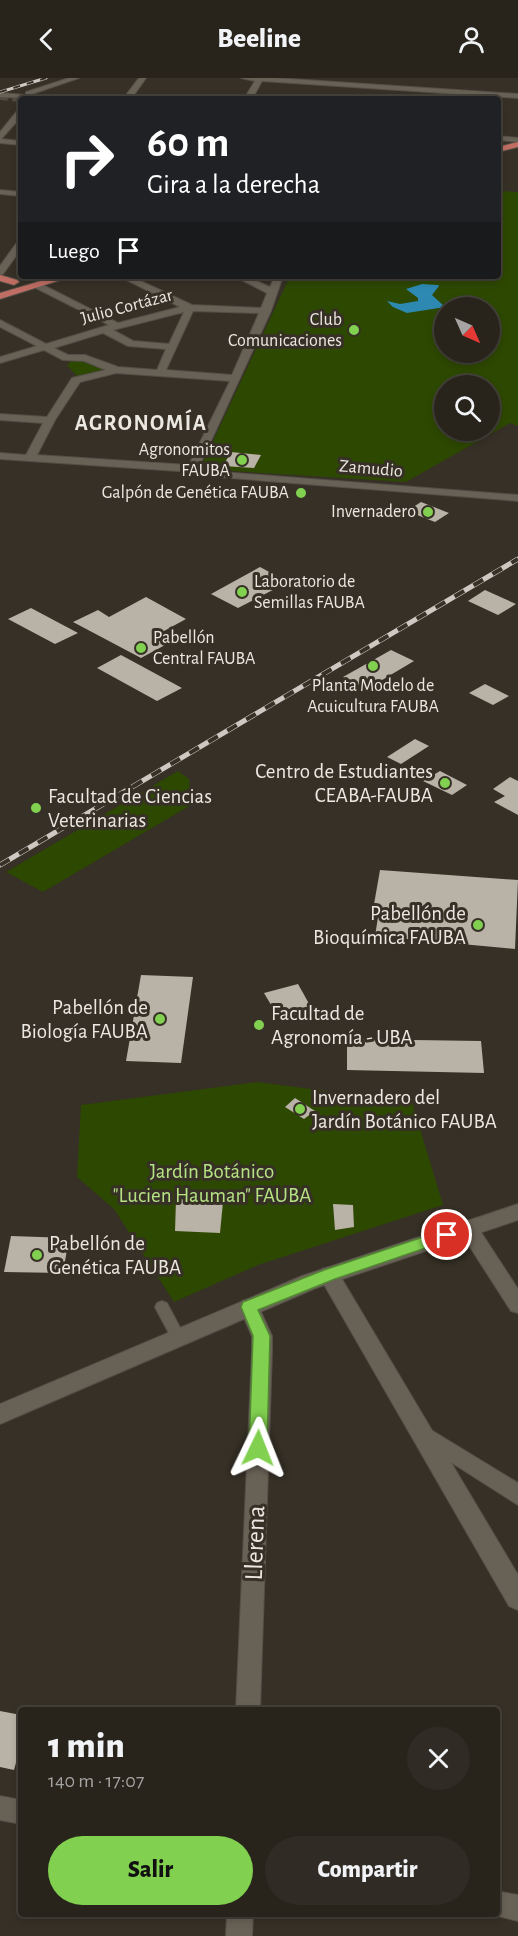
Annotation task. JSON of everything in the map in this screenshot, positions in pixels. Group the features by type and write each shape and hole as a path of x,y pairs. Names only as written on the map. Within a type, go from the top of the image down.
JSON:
{"main road":[{"path":"501,148 516,140"},
{"path":"0,278 14,282"},
{"path":"0,286 14,282 36,281"},
{"path":"0,296 36,281"},
{"path":"0,1414 329,1275 518,1212"},
{"path":"329,1275 518,1598"}],"street":[{"path":"25,96 76,78"},
{"path":"129,96 143,78"},
{"path":"244,78 518,96"},
{"path":"250,96 260,78"},
{"path":"35,96 43,88"},
{"path":"0,97 18,98"},
{"path":"0,137 18,116"},
{"path":"0,141 18,143"},
{"path":"0,192 18,194"},
{"path":"0,252 17,254"},
{"path":"0,272 17,254"},
{"path":"129,279 190,308 160,373"},
{"path":"245,279 273,292"},
{"path":"0,456 193,469 266,311 278,279"},
{"path":"36,281 117,326"},
{"name":"Julio Cortázar","path":"0,360 169,311 190,308 266,311"},
{"path":"0,323 66,358 85,358 116,370"},
{"path":"105,330 131,344 172,347"},
{"path":"66,358 60,365 70,375"},
{"path":"70,375 116,370 236,378"},
{"path":"30,458 70,375"},
{"path":"0,417 50,420"},
{"name":"Zamudio","path":"222,475 518,498"},
{"path":"468,1228 518,1305"},
{"path":"162,1307 178,1337"},
{"name":"Llerena","path":"248,1707 262,1352 262,1336 249,1307"},
{"path":"420,1432 518,1495"},
{"path":"0,1808 18,1811"},
{"path":"500,1905 518,1908"},
{"path":"239,1936 240,1917"}],"green space":[{"name":"Club Comunicaciones","path":"501,191 518,192 518,426 510,423 500,429 500,375 434,375 434,441 478,441 406,482 200,469 289,279 501,279"},
{"path":"71,361 81,361 104,370 77,376 67,365"},
{"path":"178,771 189,779 191,805 43,892 6,872"},
{"name":"Jardín Botánico \"Lucien Hauman\" FAUBA","path":"257,1082 412,1102 443,1205 258,1265 174,1302 114,1209 77,1177 81,1105"}],"water":[{"path":"422,284 438,285 432,295 434,297 434,309 407,313 393,307 387,301 400,304 418,301 418,298 406,289"}],"building":[{"name":"Agronomitos FAUBA","path":"231,452 261,455 254,468 223,466"},
{"name":"Invernadero","path":"421,502 449,513 435,522 407,511"},
{"name":"Laboratorio de Semillas FAUBA","path":"260,567 288,582 238,608 211,594"},
{"path":"485,590 516,604 498,615 468,601"},
{"path":"146,597 186,619 153,637 167,644 141,658 73,622 98,610 109,617"},
{"path":"31,608 78,633 55,644 8,619"},
{"path":"391,650 414,661 367,689 343,677"},
{"path":"121,655 182,688 157,701 97,668"},
{"path":"485,684 509,696 493,705 469,693"},
{"path":"415,739 429,746 401,764 387,757"},
{"name":"Centro de Estudiantes CEABA-FAUBA","path":"440,771 467,785 452,795 423,781"},
{"path":"510,777 518,781 518,815 494,802 505,796 493,789"},
{"path":"380,870 518,880 515,949 375,936 379,911 373,910"},
{"name":"Pabellón de Biología FAUBA","path":"141,975 193,977 181,1063 126,1061"},
{"path":"298,984 312,1009 280,1020 264,993"},
{"path":"347,1039 481,1041 484,1073 347,1070"},
{"name":"Invernadero del Jardín Botánico FAUBA","path":"295,1098 315,1111 304,1119 285,1107"},
{"path":"176,1199 223,1202 220,1233 175,1231"},
{"path":"333,1204 353,1205 354,1227 335,1230"},
{"name":"Pabellón de Genética FAUBA","path":"11,1236 69,1238 63,1273 4,1272"},
{"path":"0,1711 18,1714 18,1755 14,1770 0,1767"}],"tunnel":[{"path":"0,96 18,98"}],"railway":[{"path":"0,92 46,78"},
{"path":"0,865 518,559"}],"place":[{"name":"Club Comunicaciones","path":"354,330"},
{"name":"Agronomitos FAUBA","path":"242,460"},
{"name":"Galpón de Genética FAUBA","path":"301,493"},
{"name":"Invernadero","path":"428,512"},
{"name":"Laboratorio de Semillas FAUBA","path":"242,592"},
{"name":"Pabellón Central FAUBA","path":"141,648"},
{"name":"Planta Modelo de Acuicultura FAUBA","path":"373,666"},
{"name":"Centro de Estudiantes CEABA-FAUBA","path":"445,783"},
{"name":"Facultad de Ciencias Veterinarias","path":"36,808"},
{"name":"Pabellón de Bioquímica FAUBA","path":"478,925"},
{"name":"Pabellón de Biología FAUBA","path":"160,1019"},
{"name":"Facultad de Agronomía - UBA","path":"259,1025"},
{"name":"Invernadero del Jardín Botánico FAUBA","path":"300,1109"},
{"name":"Pabellón de Genética FAUBA","path":"37,1255"}],"district":[{"name":"AGRONOMÍA","path":"141,423"}],"route":[{"path":"258,1448 262,1336 249,1307 329,1275 447,1235"}]}
